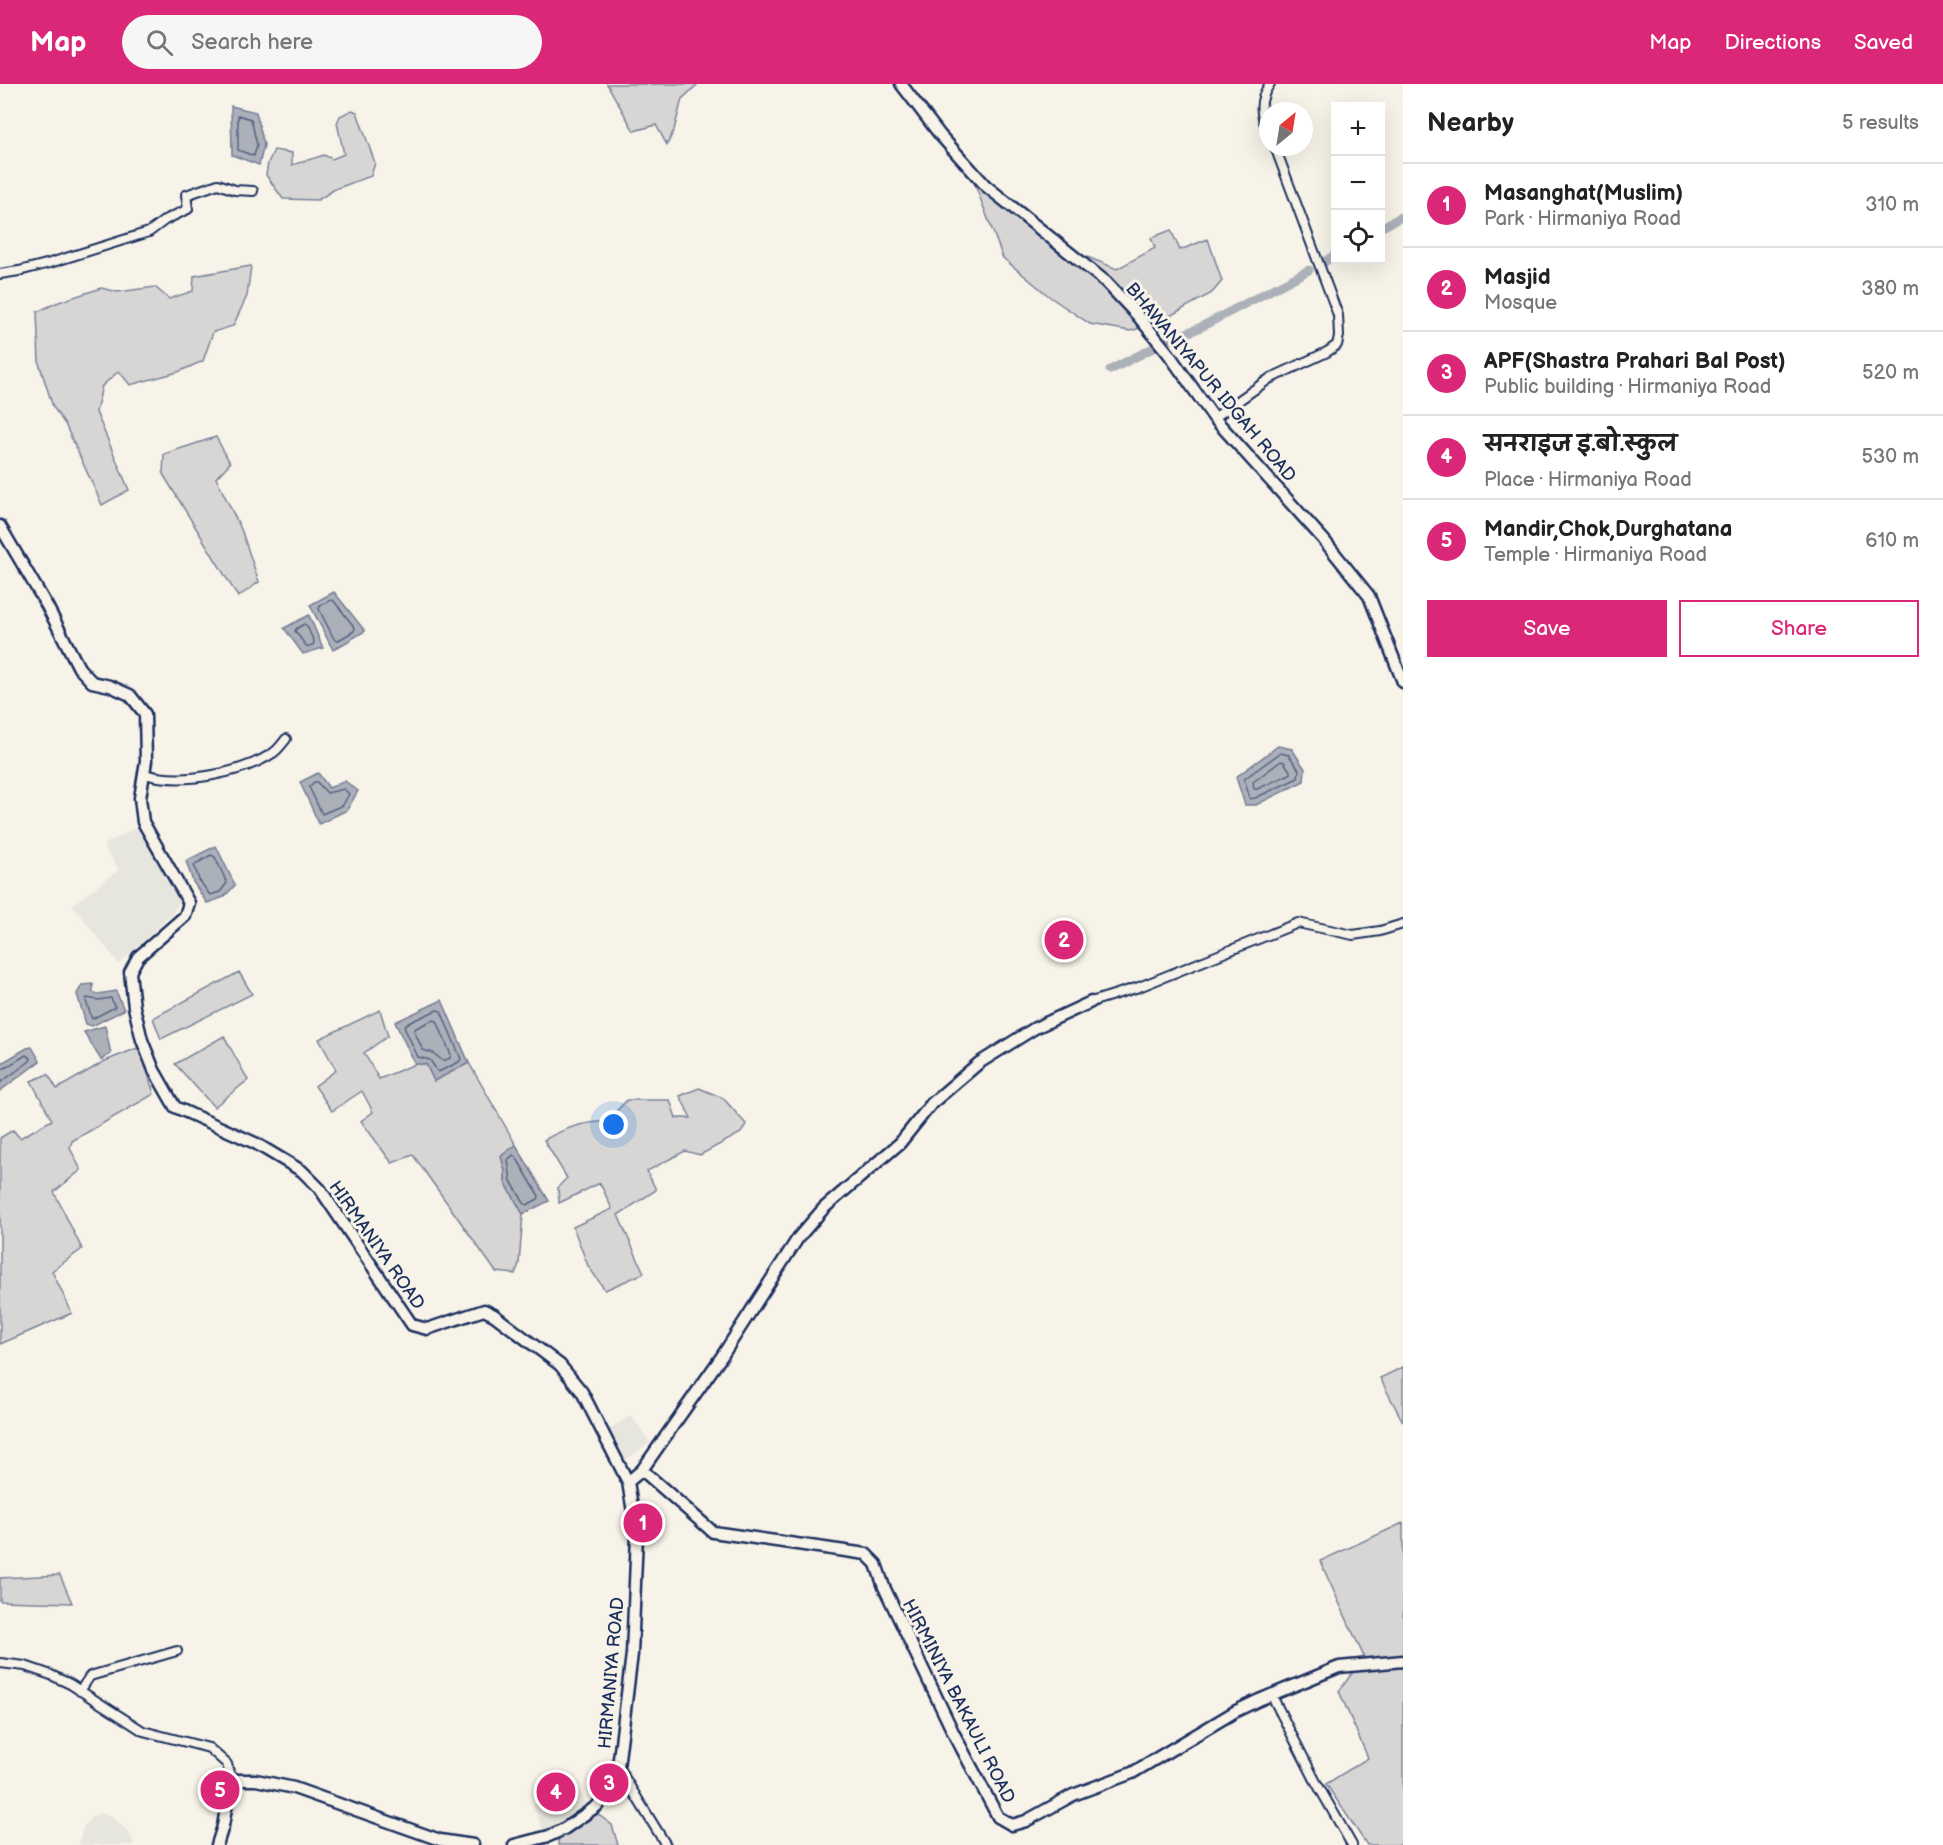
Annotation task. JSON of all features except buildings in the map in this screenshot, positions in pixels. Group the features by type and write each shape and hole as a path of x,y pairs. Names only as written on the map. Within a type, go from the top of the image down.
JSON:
{"street":[{"name":"BHAWANIYAPUR IDGAH ROAD","path":"901,84 948,144 986,186 1106,282 1138,316 1215,418 1323,539 1369,596 1403,681"},
{"path":"1261,102 1270,84"},
{"path":"1215,418 1269,379 1327,352 1337,345 1340,336 1338,315 1278,156"},
{"path":"0,274 19,272 149,232 165,220 188,209 186,195 218,184 235,190 253,191"},
{"name":"HIRMANIYA ROAD","path":"0,526 47,606 79,668 92,682 110,686 130,695 145,714 146,761 140,798 143,822 189,903 185,916 138,957 130,972 134,1007 142,1040 154,1070 175,1107 255,1143 302,1171 320,1189 412,1325 427,1329 484,1310 495,1315 560,1365 582,1392 628,1482 637,1536 636,1588 632,1654 618,1767 610,1789 597,1806 564,1829 549,1836 514,1845"},
{"path":"145,774 161,779 211,776 245,766 275,753 285,739"},
{"path":"628,1482 642,1470 722,1356 798,1238 824,1208 900,1143 932,1103 979,1063 1035,1028 1091,1002 1138,987 1298,923 1353,935 1380,932 1403,924"},
{"name":"HIRMINIYA BAKAULI ROAD","path":"642,1470 713,1532 866,1554 876,1564 884,1587 953,1732 998,1816 1012,1825 1026,1821 1073,1795 1132,1773 1236,1711 1271,1694 1339,1667 1403,1661"},
{"path":"80,1690 90,1676 177,1652"},
{"path":"0,1662 25,1666 51,1675 80,1690 143,1731 209,1748 227,1764 231,1780 223,1826 217,1845"},
{"path":"1271,1694 1316,1782 1352,1845"},
{"path":"618,1767 666,1845"},
{"path":"231,1780 256,1780 294,1788 440,1840 473,1845"}],"shaded area":[{"path":"607,84 698,84 682,99 674,130 667,145 656,125 634,131"},
{"path":"352,110 357,112 375,163 371,176 335,189 318,200 283,199 266,175 274,150 292,153 292,165 324,155 332,159 344,154 337,123 340,116"},
{"path":"974,182 1058,251 1070,250 1117,269 1155,248 1151,238 1171,230 1180,250 1208,239 1222,281 1212,293 1155,324 1130,331 1090,324 1050,297 1003,258"},
{"path":"251,266 247,296 233,326 213,332 203,361 178,372 130,385 119,371 102,386 96,412 129,490 102,505 65,424 53,407 39,363 37,312 101,288 118,292 155,287 169,299 193,291 194,276"},
{"path":"216,437 230,463 216,478 241,529 259,582 238,597 163,474 164,454"},
{"path":"138,827 180,900 172,914 119,964 72,905 119,870 103,845"},
{"path":"239,972 252,994 161,1039 153,1018"},
{"path":"380,1010 388,1036 364,1053 379,1079 415,1064 426,1064 434,1081 469,1063 516,1145 501,1156 505,1182 523,1214 519,1264 515,1274 496,1272 413,1155 392,1163 361,1121 373,1112 362,1091 332,1111 315,1086 336,1070 319,1039"},
{"path":"224,1036 248,1080 214,1107 175,1064"},
{"path":"140,1047 154,1094 72,1141 70,1148 81,1170 54,1192 82,1249 52,1271 72,1313 0,1344 0,1138 13,1130 20,1138 52,1120 31,1081 48,1074 57,1089 105,1061"},
{"path":"699,1088 723,1098 746,1124 741,1133 700,1155 685,1151 647,1171 656,1190 618,1215 644,1273 605,1290 588,1266 573,1227 612,1209 600,1183 559,1203 558,1187 567,1178 544,1140 574,1126 606,1122 627,1100 670,1100 676,1118 691,1118 680,1096"},
{"path":"1403,1367 1403,1422 1380,1378"},
{"path":"631,1415 650,1443 625,1460 605,1432"},
{"path":"1403,1523 1403,1845 1367,1845 1326,1784 1368,1758 1339,1691 1364,1657 1320,1561"},
{"path":"60,1575 72,1603 0,1601 0,1578"},
{"path":"558,1776 565,1793 579,1788 587,1806 571,1819 544,1833 533,1805 550,1798 544,1783"},
{"path":"101,1813 113,1818 128,1831 135,1845 79,1845 83,1827 92,1817"},
{"path":"596,1813 612,1825 618,1845 558,1845 559,1836"}],"water":[{"path":"231,106 256,112 264,145 259,165 232,155"},
{"path":"334,592 365,631 333,650 310,605"},
{"path":"309,615 323,648 303,654 284,628"},
{"path":"1278,746 1292,749 1305,769 1304,781 1256,805 1245,805 1236,777"},
{"path":"318,773 329,788 345,781 358,791 347,810 319,824 300,782"},
{"path":"216,846 235,885 224,897 207,903 193,882 186,861"},
{"path":"93,984 93,993 116,991 124,1010 92,1026 86,1024 77,994 82,985"},
{"path":"442,1000 469,1063 434,1081 426,1064 415,1064 395,1022"},
{"path":"105,1026 111,1054 101,1060 84,1032"},
{"path":"32,1047 40,1061 0,1091 0,1064"},
{"path":"516,1145 549,1201 523,1214 505,1182 501,1156"}],"waterway":[{"path":"1385,225 1403,216"},
{"path":"1323,263 1331,257"},
{"path":"1167,341 1199,328 1309,270"},
{"path":"1110,370 1155,347"}],"place":[{"name":"Masjid","path":"1064,940"},
{"name":"Masanghat(Muslim)","path":"643,1523"},
{"name":"APF(Shastra Prahari Bal Post)","path":"609,1783"},
{"name":"Mandir,Chok,Durghatana","path":"220,1790"},
{"name":"सनराइज इ.बाे.स्कुल","path":"556,1792"}]}
